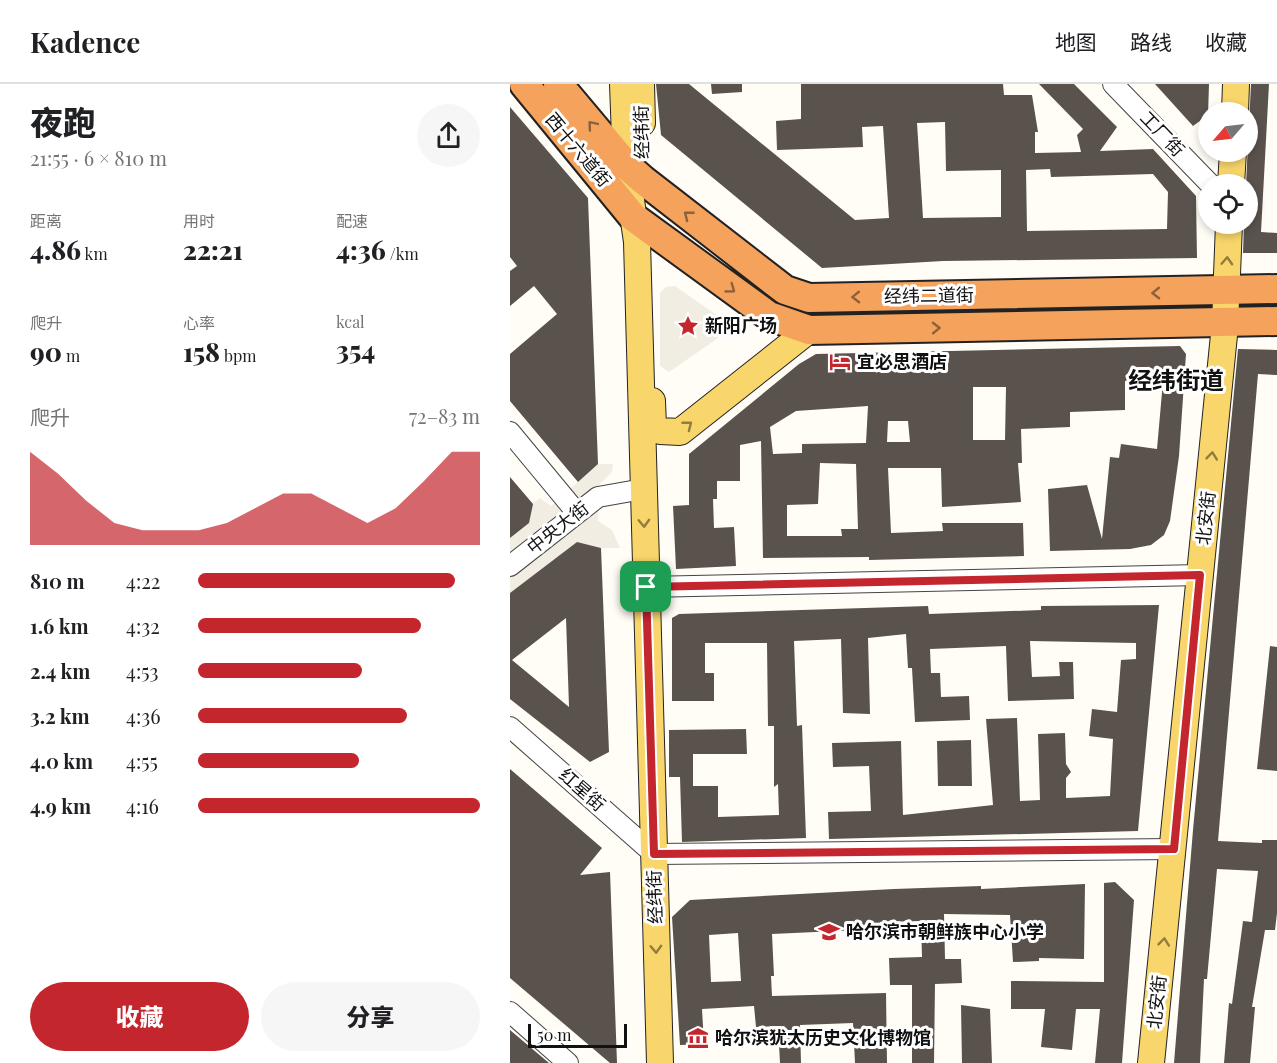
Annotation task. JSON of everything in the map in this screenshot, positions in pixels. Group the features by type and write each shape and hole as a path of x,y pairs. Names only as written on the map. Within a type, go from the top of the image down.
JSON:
{"highway":[{"name":"西十六道街","path":"524,84 635,229"},
{"name":"西十六道街","path":"558,84 634,173"},
{"name":"经纬二道街","path":"634,173 785,290 809,298 1226,292 1277,289"},
{"name":"经纬二道街","path":"635,229 769,316 809,330 1277,321"}],"main road":[{"name":"经纬街","path":"623,84 634,173"},
{"name":"经纬街","path":"634,173 641,84"},
{"path":"1235,102 1236,84"},
{"path":"634,173 635,229 647,255 653,426 660,431 680,432 809,330"},
{"name":"经纬街","path":"635,229 660,1063"},
{"name":"北安街","path":"1150,1063 1174,849 1225,322 1229,234"}],"street":[{"name":"工厂街","path":"1113,84 1200,174"},
{"path":"510,432 577,513"},
{"name":"中央大街","path":"510,566 598,497 643,489"},
{"path":"646,587 1200,575"},
{"name":"红星街","path":"510,727 654,854"},
{"path":"654,854 1174,849"},
{"path":"510,1012 568,1063"}],"shaded area":[{"name":"新阳广场","path":"675,286 715,314 718,338 669,372 660,366 660,293 666,287"},
{"path":"598,464 613,464 612,472 598,486 598,521 612,530 620,548 601,548 577,542 510,593 510,538 533,504 540,498 551,506"}],"building":[{"path":"656,84 689,84 855,220 889,218 883,126 862,127 863,147 777,150 776,121 801,119 801,84 1003,84 1004,95 1032,95 1038,132 1035,132 1035,153 1081,152 1077,135 1083,129 1039,84 1074,84 1117,127 1100,151 1153,149 1196,196 1197,258 943,261 822,268 661,135","holes":["945,122 946,171 1001,170 1001,217 923,218 917,123","1050,169 1051,177 1153,174 1168,192 1167,229 1027,231 1026,170"]},
{"path":"711,84 742,84 742,92 712,94"},
{"path":"1155,84 1209,84 1208,102 1198,102 1198,122 1193,126"},
{"path":"1251,84 1269,84 1261,232 1277,233 1277,253 1243,253 1244,234 1258,234 1258,174 1246,174 1247,162 1258,162 1258,102 1250,102"},
{"path":"510,107 588,198 598,464 578,482 510,401 510,354 557,314 534,286 510,306 510,271 517,266 510,257"},
{"path":"1180,346 1186,354 1179,456 1170,521 1164,535 1151,545 1130,549 1050,551 1048,489 1087,485 1102,539 1110,457 1119,458 1121,444 1157,449 1163,381 1125,381 1125,410 1070,412 1070,427 1021,429 1022,463 1018,463 1021,502 942,507 941,468 888,468 891,533 943,531 942,523 1023,523 1024,556 869,560 869,557 763,558 761,441 740,445 740,481 717,481 717,499 713,499 714,528 734,527 736,566 676,569 673,506 689,505 689,454 799,364 816,354","holes":["973,387 1006,387 1005,440 973,440","868,406 866,443 802,444 802,453 773,454 770,427 796,411","888,421 908,421 910,442 887,442","820,463 856,464 858,529 841,529 842,536 787,536 787,505 818,504"]},
{"path":"1238,349 1277,350 1277,375 1258,374 1218,841 1262,843 1262,840 1277,840 1277,913 1275,930 1265,930 1252,1007 1255,1007 1250,1063 1224,1063 1229,1003 1232,1004 1243,921 1252,922 1258,871 1217,869 1207,979 1204,979 1200,1063 1174,1063 1193,830"},
{"path":"510,477 533,504 529,523 510,538"},
{"path":"577,542 601,548 609,752 590,762 510,699 510,593","holes":["566,618 569,707 512,660"]},
{"path":"1159,605 1138,831 829,839 828,812 871,811 869,766 833,767 832,743 901,741 903,815 993,805 986,719 1017,718 1020,801 1040,800 1038,734 1065,733 1066,764 1071,772 1066,778 1066,798 1110,796 1113,739 1089,736 1092,709 1117,712 1121,660 1136,659 1136,643 1030,641 1032,677 1060,676 1059,662 1073,662 1074,699 1008,701 1006,646 930,649 931,673 940,673 941,697 969,696 970,720 915,722 912,668 908,668 906,634 868,638 870,714 843,713 841,639 794,641 797,726 802,725 806,838 682,842 680,777 669,777 669,730 746,729 747,754 693,754 693,786 718,786 718,817 779,815 778,784 774,787 774,726 768,726 767,643 705,643 705,673 714,673 714,701 672,701 672,618 679,614 928,606 929,614 1041,610 1041,606"},
{"path":"1270,646 1277,647 1277,771 1257,769"},
{"path":"971,740 972,786 938,786 937,741"},
{"path":"510,769 602,848 580,875 610,872 617,1063 610,1063 510,978"},
{"path":"1115,882 1134,900 1122,1063 1095,1063 1100,1009 1076,1009 1072,1050 1041,1047 1045,1009 1011,1009 1011,981 1104,982 1104,883"},
{"path":"1085,884 1084,959 1039,958 1039,961 1013,962 1010,915 944,914 945,959 961,959 962,983 935,984 934,1063 912,1063 912,985 890,985 889,958 922,957 921,921 880,922 880,929 772,934 774,976 771,976 772,996 886,993 887,1063 855,1063 853,1023 800,1025 801,1063 780,1063 778,1026 756,1027 754,1006 702,1009 704,1044 680,1045 672,917 690,900 894,889 981,886 981,889","holes":["738,933 741,981 711,982 709,935"]},
{"path":"961,1005 990,1009 992,1063 962,1063"},
{"path":"510,1030 549,1063 510,1063"}],"place":[{"name":"新阳广场","path":"688,326"},
{"name":"宜必思酒店","path":"840,362"},
{"name":"哈尔滨市朝鲜族中心小学","path":"829,932"},
{"name":"哈尔滨犹太历史文化博物馆","path":"698,1038"}],"district":[{"name":"经纬街道","path":"1176,381"}],"route":[{"path":"1200,575 1174,849 654,854 646,587 1200,575"}]}
